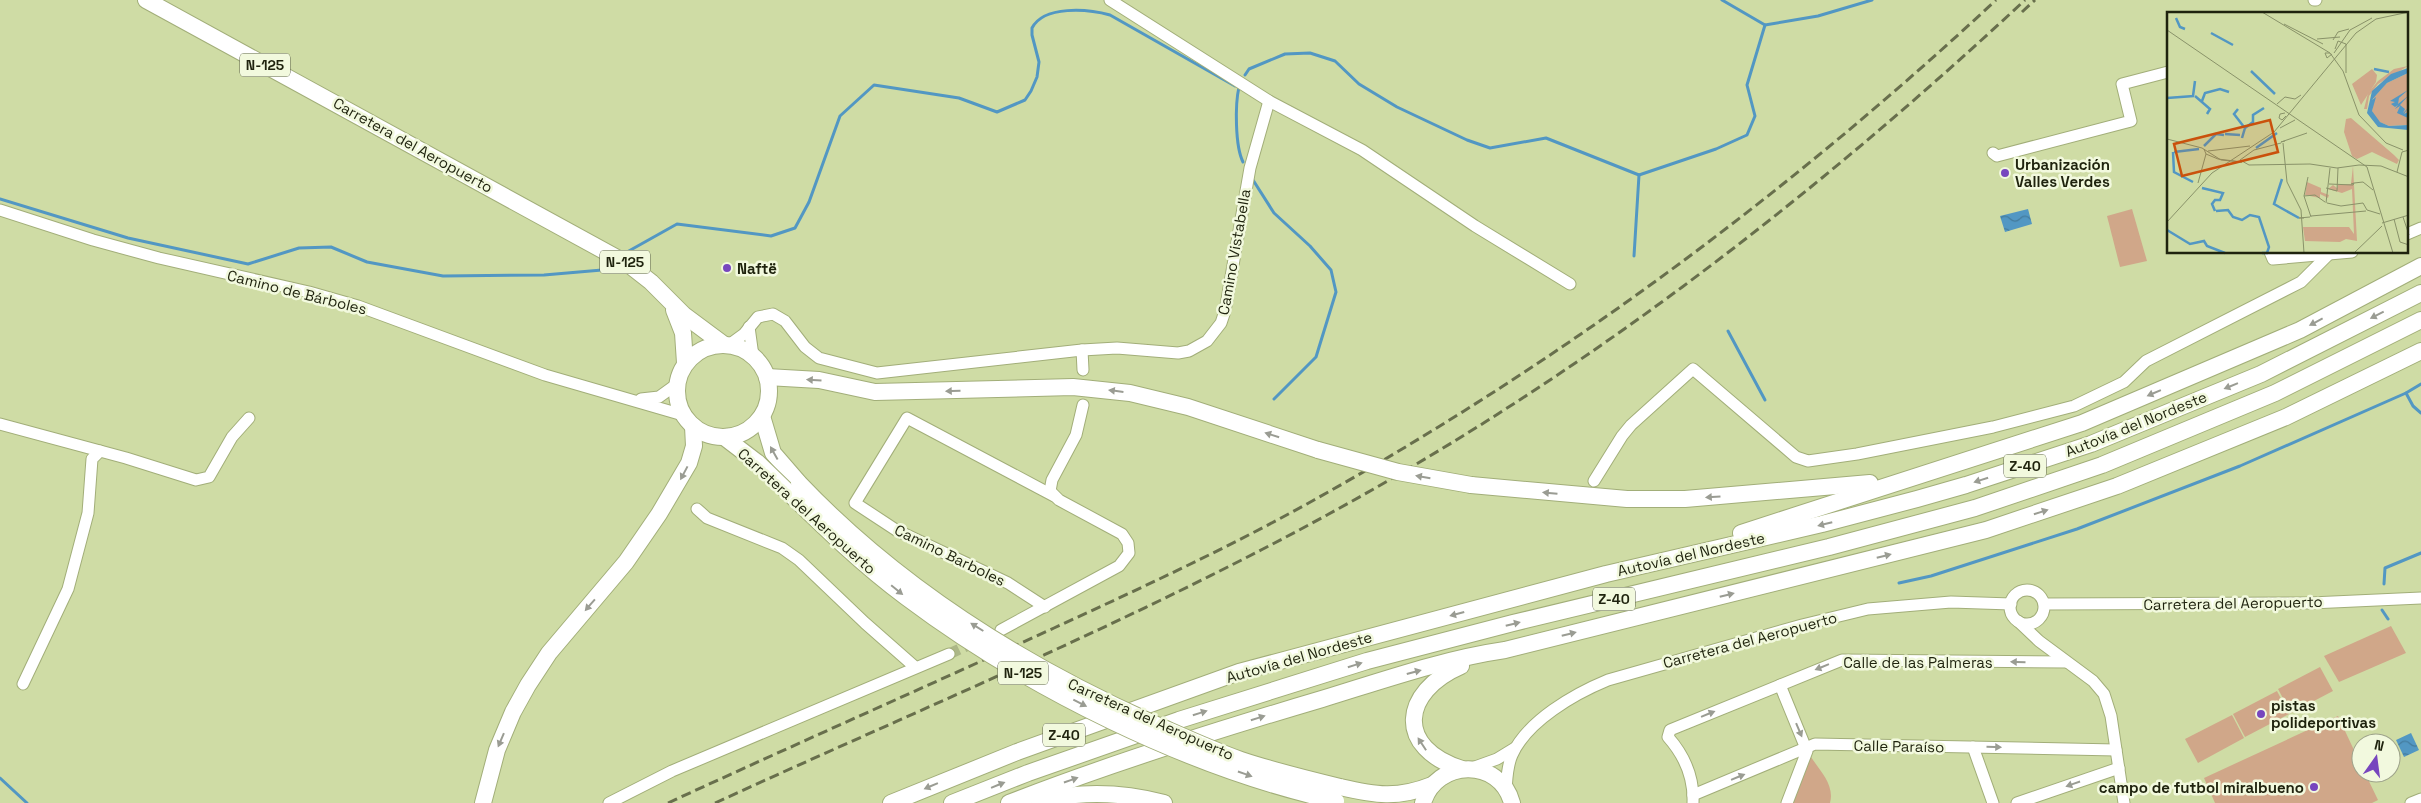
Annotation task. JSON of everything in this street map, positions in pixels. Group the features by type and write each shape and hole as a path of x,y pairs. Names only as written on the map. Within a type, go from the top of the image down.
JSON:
{"highway":[{"name":"Carretera del Aeropuerto","path":"146,0 628,264 651,282 670,304 726,345"},
{"path":"1606,574 1617,564 1748,531 2082,423 2300,330 2421,266"},
{"name":"Autovía del Nordeste","path":"891,803 1018,752 1239,672 1606,574 1879,509 1966,485 2091,444 2261,374 2421,293"},
{"name":"Carretera del Aeropuerto","path":"670,304 683,333 685,363"},
{"name":"Autovía del Nordeste","path":"952,803 1028,773 1179,720 1367,661 1829,547 1975,508 2102,465 2275,393 2421,320"},
{"path":"685,363 702,349 726,345"},
{"name":"N-125","path":"726,345 738,347 753,356"},
{"path":"1009,803 1213,731 1373,683 1486,653 1505,650 1986,530 2117,486 2286,417 2421,351"},
{"path":"724,438 746,431 762,416 769,397 767,377 762,365 753,356"},
{"name":"N-125","path":"685,363 677,384 677,400 688,421 713,436 724,438"},
{"path":"767,377 819,380 875,392 1073,387 1130,393 1188,407 1318,450 1398,472 1471,485 1626,499 1685,500 1854,486 1914,476"},
{"name":"Carretera del Aeropuerto","path":"762,416 773,453 829,513 918,588 968,622 1072,684 1207,747 1278,771 1341,797"},
{"path":"484,800 497,750 513,712 528,685 549,653 626,562 672,494 693,454 688,421"},
{"name":"Carretera del Aeropuerto","path":"724,438 758,463 837,540 906,597 949,627 1020,671 1104,716 1200,758 1254,777 1341,797 1370,794 1394,795 1412,792 1432,785"},
{"path":"1467,768 1441,761 1423,747 1414,724 1416,709 1428,688 1446,674 1505,650"},
{"name":"N-125","path":"1423,803 1432,785 1445,774 1467,768 1488,773 1509,796"},
{"path":"1032,803 1081,793 1124,795 1164,803"}],"street":[{"path":"1110,0 1269,100 1362,150 1475,226 1570,284"},
{"path":"1993,153 1997,156 2131,121 2122,84 2167,72"},
{"name":"Camino Vistabella","path":"726,345 749,327 758,317 772,314 785,320 805,347 819,358 878,373 1082,350 1117,348 1178,353 1199,346 1216,331 1221,323 1229,298 1244,197 1269,100"},
{"name":"Camino de Bárboles","path":"0,210 93,240 159,258 309,292 358,306 518,366 619,396 688,421"},
{"path":"2408,234 2421,228"},
{"path":"2271,254 2273,259 2329,254"},
{"path":"1594,481 1631,425 1693,369 1796,457 1808,461 1857,454 1993,427 2074,406 2124,382 2146,361 2301,282 2329,254"},
{"path":"749,327 753,356"},
{"path":"1082,350 1083,370"},
{"name":"Camino de Bárboles","path":"619,396 652,398 664,395 677,384"},
{"path":"1001,630 1119,566 1129,554 1126,539 1116,529 1054,496 1050,486 1073,441 1083,405"},
{"path":"0,424 100,451 196,480 209,478 232,437 249,418"},
{"name":"Camino Barboles","path":"1045,607 1008,583 896,530 855,503 908,418 1054,496"},
{"path":"23,684 68,589 88,513 92,458 100,451"},
{"path":"697,509 707,518 774,544 799,560 865,623 916,667"},
{"path":"2018,621 2027,624 2038,620 2043,613 2044,604 2039,594 2026,590 2015,595 2011,604 2012,614 2018,621 2039,640 2093,681 2104,694 2111,716 2124,803"},
{"name":"Carretera del Aeropuerto","path":"2044,604 2310,602 2421,598"},
{"name":"Carretera del Aeropuerto","path":"1467,768 1497,759 1515,748 1545,716 1578,694 1608,680 1661,664 1802,624 1868,609 1951,602 2011,604"},
{"path":"2038,620 2039,640"},
{"path":"609,803 672,771 949,654"},
{"name":"Calle de las Palmeras","path":"1693,799 1684,758 1668,737 1673,728 1842,660 2066,662"},
{"path":"1780,685 1806,748 1805,761 1787,803"},
{"name":"Calle Paraíso","path":"1693,799 1818,744 2116,750"},
{"path":"1973,747 1993,803"},
{"name":"Carretera del Aeropuerto","path":"1509,796 1508,765 1515,748"},
{"path":"2017,803 2119,768"},
{"path":"2411,803 2421,799"}],"shaded area":[{"path":"2132,209 2147,261 2120,267 2107,216"},
{"path":"2391,626 2406,653 2339,682 2324,656"},
{"path":"2320,667 2333,691 2291,713 2278,689"},
{"name":"pistas polideportivas","path":"2277,691 2289,714 2245,737 2233,714"},
{"path":"2232,715 2244,738 2198,763 2185,739"},
{"path":"2338,716 2351,744 2351,783 2370,783 2378,800 2372,803 2215,803 2204,778"},
{"path":"1811,757 1829,784 1830,803 1793,803"}],"water":[{"path":"2028,209 2032,224 2005,232 2000,216"},
{"path":"2411,733 2419,750 2404,757 2401,751 2401,738"}],"waterway":[{"path":"1722,0 1765,25 1818,16 1872,0"},
{"path":"627,252 677,224 771,236 795,228 809,202 840,116 874,85 959,98 997,112 1025,100 1037,77 1039,62 1032,28 1046,15 1056,12 1079,10 1110,15 1235,86"},
{"path":"1245,75 1249,69 1285,54 1310,53 1335,61 1359,84 1397,107 1467,140 1490,148 1546,138 1639,175 1716,149 1747,135 1755,116 1747,85 1765,25"},
{"path":"1239,87 1236,125 1238,146 1243,162"},
{"path":"1634,256 1639,175"},
{"path":"1253,180 1274,213 1310,246 1331,270 1336,292 1316,357 1274,399"},
{"path":"0,199 128,238 248,264 299,248 331,247 367,262 443,276 544,275 602,270 610,264"},
{"path":"1728,331 1765,400"},
{"path":"1899,583 1931,576 2077,529 2240,466 2406,393 2421,384"},
{"path":"2406,393 2413,406 2421,413"},
{"path":"2384,584 2385,568 2421,553"},
{"path":"2382,610 2388,619"},
{"path":"0,778 27,803"}],"tunnel":[{"path":"949,654 977,641"}],"railway":[{"path":"668,803 1185,567 1314,500 1406,447 1496,391 1670,271 1837,140 1996,0"},
{"path":"715,803 1024,664 1177,592 1327,515 1422,461 1515,403 1605,343 1692,280 1778,214 1862,145 2025,0"},
{"path":"2022,12 2035,0"}],"place":[{"name":"Urbanización Valles Verdes","path":"2005,173"},
{"name":"Naftë","path":"727,268"},
{"name":"pistas polideportivas","path":"2261,714"},
{"name":"campo de futbol miralbueno","path":"2314,787"}]}
